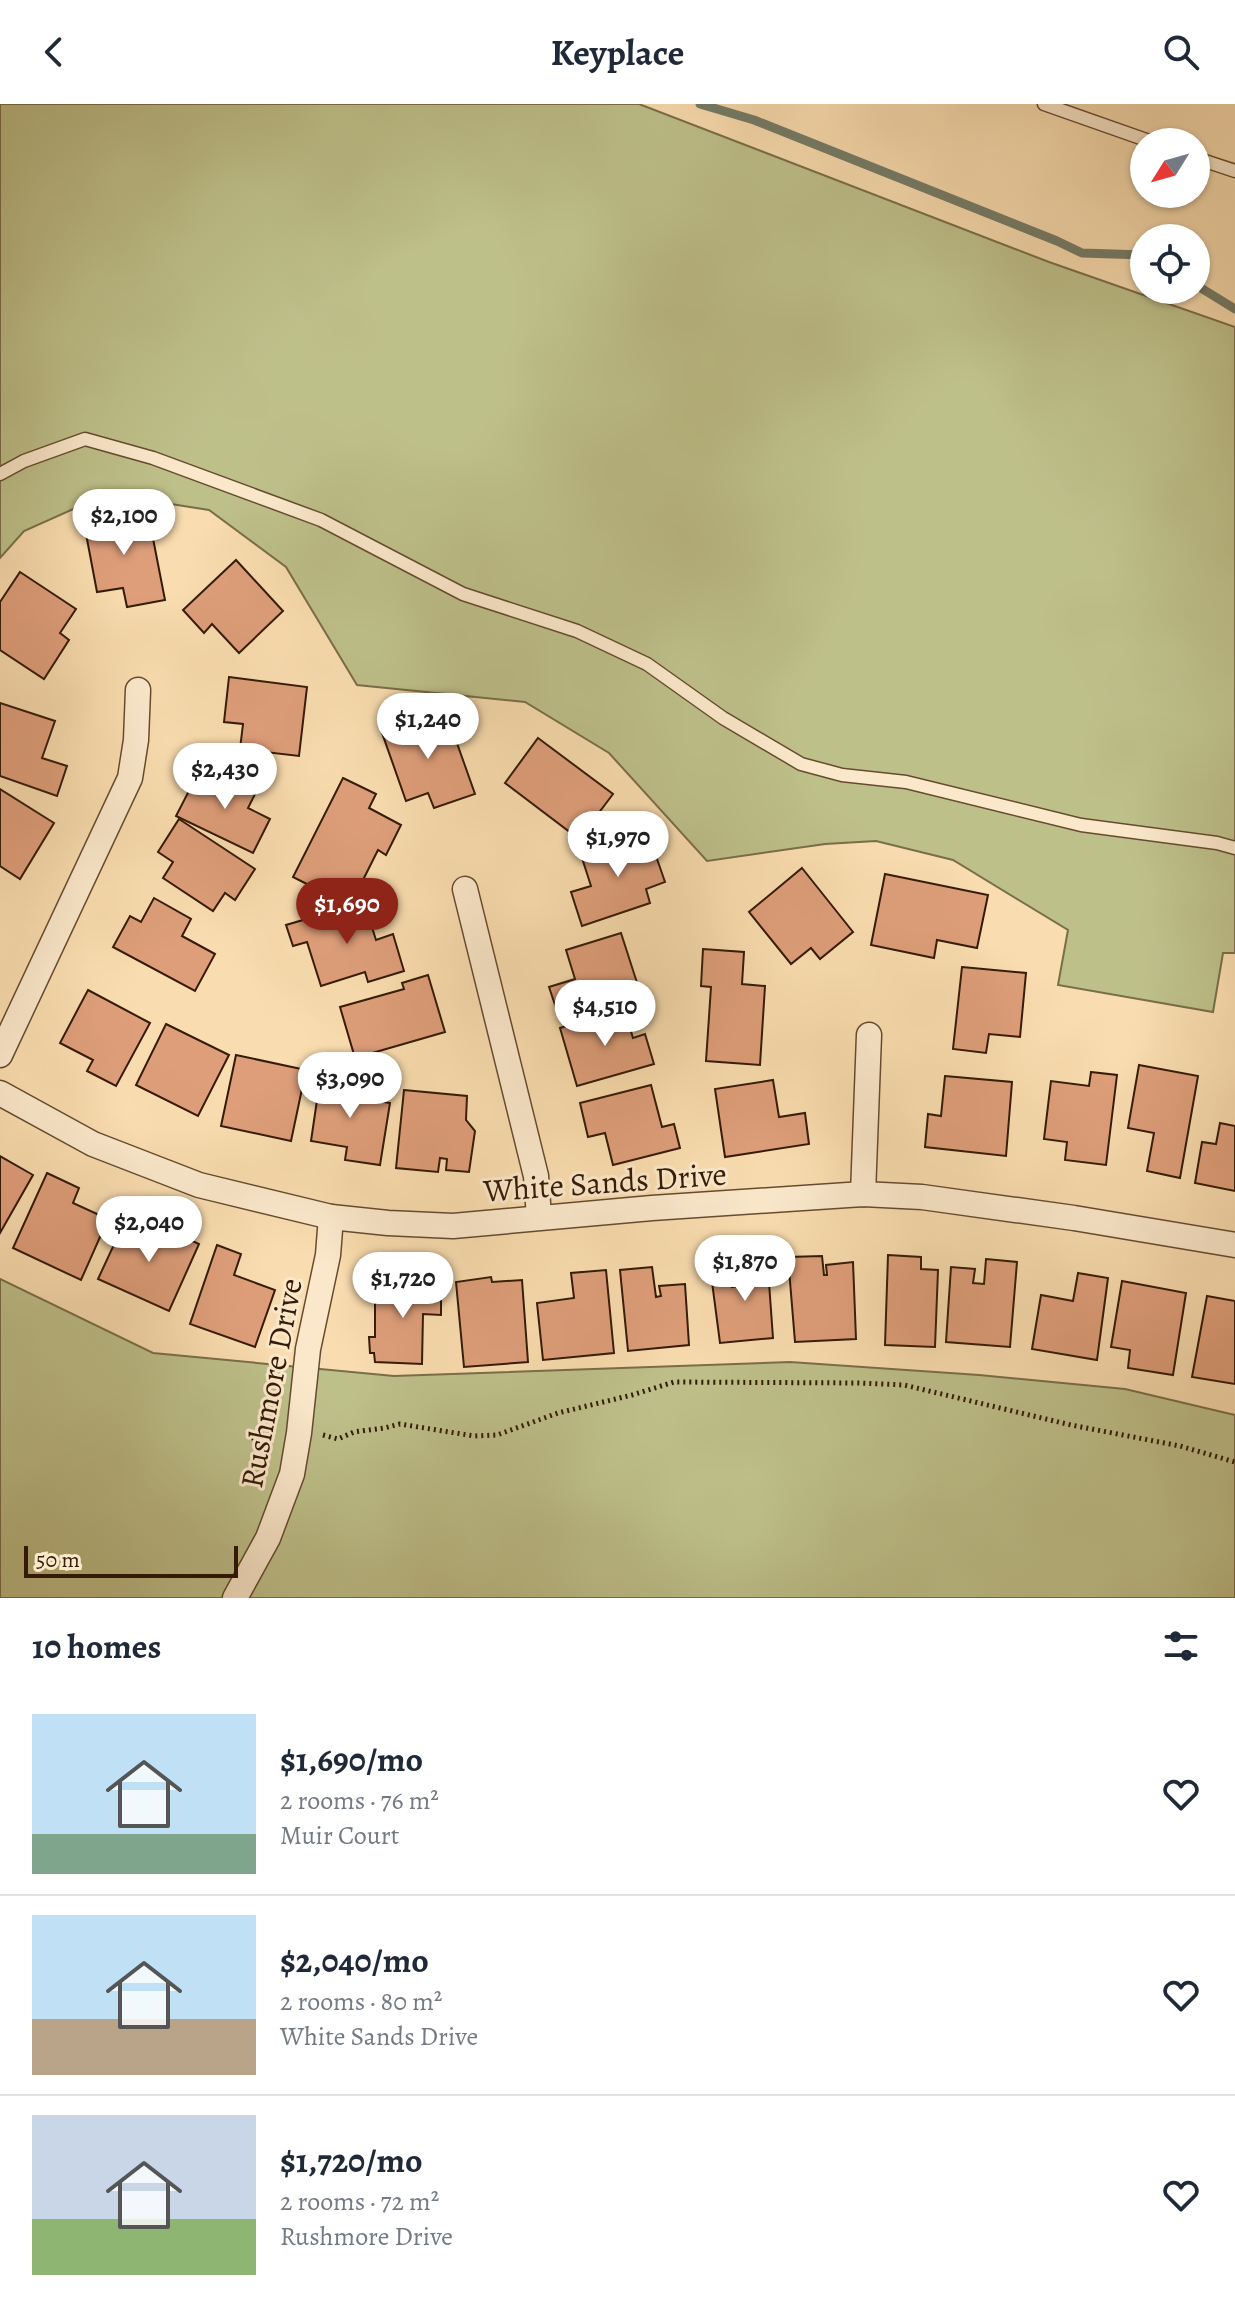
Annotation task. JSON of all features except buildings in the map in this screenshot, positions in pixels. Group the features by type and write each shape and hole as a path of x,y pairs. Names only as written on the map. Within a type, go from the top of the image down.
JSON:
{"street":[{"path":"0,1055 130,778 136,740 138,690"},
{"path":"465,889 536,1176 539,1217"},
{"path":"863,1194 869,1035"},
{"name":"White Sands Drive","path":"0,1093 93,1144 199,1185 331,1217 453,1226 863,1194 922,1197 1235,1245"},
{"name":"Rushmore Drive","path":"235,1598 268,1538 292,1474 308,1349 328,1255 331,1217"}],"lane":[{"path":"1044,104 1130,134"},
{"path":"1210,163 1235,171"},
{"path":"0,474 24,461 85,439 153,458 321,520 463,594 577,631 647,664 723,718 801,764 842,775 906,782 1081,825 1235,848"}],"path":[{"path":"322,1435 338,1439 354,1432 400,1424 474,1436 497,1435 558,1413 674,1382 859,1383 904,1385 1071,1425 1180,1446 1235,1462"},
{"path":"251,1438 279,1431"}],"green space":[{"path":"0,104 639,104 1130,290 1130,304 1169,304 1235,327 1235,953 1223,953 1213,1012 1058,985 1068,930 953,860 876,841 825,844 707,861 609,753 525,702 357,685 286,567 209,510 107,494 24,531 0,558"},
{"path":"0,1279 153,1353 394,1376 790,1362 1125,1389 1235,1415 1235,1598 0,1598"}],"waterway":[{"path":"700,104 754,120 1082,253 1130,255"},
{"path":"1210,294 1235,309"}]}
